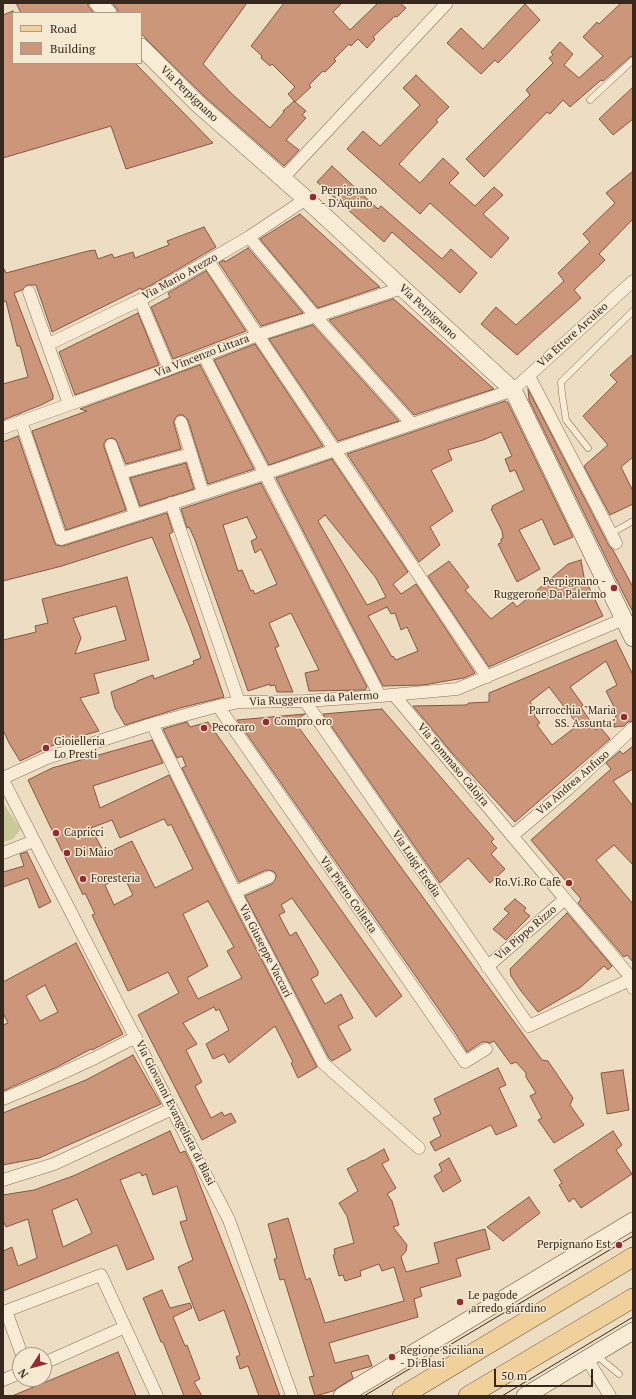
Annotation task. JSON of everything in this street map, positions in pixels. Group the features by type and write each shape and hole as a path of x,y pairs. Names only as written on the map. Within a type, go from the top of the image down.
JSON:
{"main road":[{"path":"402,1396 633,1257"},
{"path":"468,1396 633,1298"}],"street":[{"path":"98,3 107,12"},
{"path":"283,178 447,3"},
{"name":"Via Perpignano","path":"142,48 197,103 283,178 513,390 633,638"},
{"name":"Via Mario Arezzo","path":"49,344 140,300 249,237 306,199"},
{"path":"249,237 316,317 412,424"},
{"path":"208,261 487,678"},
{"name":"Via Ettore Arculeo","path":"513,390 633,281"},
{"name":"Via Vincenzo Littara","path":"3,428 204,356 258,335 402,288"},
{"path":"29,292 49,344 69,404"},
{"path":"140,300 168,369"},
{"path":"204,356 380,696"},
{"path":"529,376 614,538"},
{"path":"21,421 61,539 135,514 264,474 513,390"},
{"path":"181,422 203,493"},
{"path":"111,445 135,514"},
{"path":"121,473 191,454"},
{"path":"171,503 239,702"},
{"name":"Via Ruggerone da Palermo","path":"3,779 47,758 152,724 218,706 239,702 380,696 457,689 487,678 624,619"},
{"name":"Via Tommaso Calojra","path":"394,695 633,982"},
{"name":"Via Luigi Eredia","path":"305,700 487,967 529,1026 633,982"},
{"name":"Via Pietro Colletta","path":"218,706 465,1062 486,1049"},
{"name":"Via Giuseppe Vaccari","path":"152,724 322,1063 419,1148"},
{"name":"Via Andrea Anfuso","path":"512,836 568,789 633,728"},
{"name":"Via Giovanni Evangelista di Blasi","path":"3,779 229,1220 292,1396"},
{"path":"3,853 34,841"},
{"path":"235,892 269,877"},
{"name":"Via Pippo Rizzo","path":"487,967 565,899"},
{"path":"3,1099 95,1058 136,1037"},
{"path":"3,1180 54,1164 172,1109"},
{"path":"342,1396 633,1221"},
{"path":"19,1347 6,1311 101,1275 157,1396"},
{"path":"52,1359 124,1327"},
{"path":"525,1396 633,1331"},
{"path":"591,1356 610,1396"}],"lane":[{"path":"590,100 633,60"},
{"path":"588,448 566,420 561,382 633,311"},
{"path":"614,538 633,521"},
{"path":"591,1356 619,1374"}],"green space":[{"path":"3,803 21,829 13,839 3,842"}],"building":[{"path":"16,3 88,3 88,6 93,12 20,12"},
{"path":"112,3 247,3 203,64 232,94 270,128 284,112 283,111 294,101 306,111 302,115 306,118 286,140 299,150 284,166 204,96 146,39 142,34 142,12 118,12"},
{"path":"284,3 342,3 333,12 350,30 378,3 400,3 406,8 397,17 395,16 373,37 375,39 367,48 358,39 351,46 349,44 334,59 336,61 309,85 311,87 295,102 288,94 295,87 272,64 270,66 261,58 262,56 251,46"},
{"path":"621,3 633,3 633,56 603,81 601,80 570,107 563,100 550,114 547,112 484,177 466,159 530,95 526,90 553,63 549,58 553,55 551,52 560,42 573,54 564,65 579,78 603,56 583,37 597,22 599,24"},
{"path":"525,4 540,20 498,63 495,60 481,74 447,43 461,28 483,49"},
{"path":"13,11 12,64 136,64 213,143 126,169 111,126 3,158 3,15"},
{"path":"416,75 449,107 436,120 438,122 399,164 420,183 443,158 459,173 449,183 475,206 494,187 503,195 483,214 509,238 491,258 430,203 420,214 347,149 363,131 380,146 420,105 403,88"},
{"path":"633,87 633,119 613,135 599,119"},
{"path":"332,166 378,209 381,206 442,259 451,249 477,273 460,293 392,232 384,242 317,182"},
{"path":"633,171 633,219 599,254 605,260 574,290 581,298 517,355 481,324 496,307 516,325 564,281 558,273 590,242 583,234 615,203 606,193"},
{"path":"300,214 380,287 318,308 260,239"},
{"path":"204,227 216,247 146,288 142,290 141,288 52,332 36,285 27,285 22,290 14,293 53,395 53,399 3,420 3,384 28,377 20,346 17,346 6,301 3,302 3,267 6,273 95,250 98,259 112,254 114,258 133,252 135,258 169,245 167,241"},
{"path":"248,248 303,313 261,326 219,263 224,260 225,262"},
{"path":"206,271 246,331 173,359 151,307 170,297 168,293"},
{"path":"393,299 494,389 414,415 329,320"},
{"path":"138,313 159,365 75,395 59,352"},
{"path":"313,325 399,421 338,441 269,339"},
{"path":"255,344 323,446 269,465 214,360"},
{"path":"633,354 633,457 621,467 633,491 633,504 610,515 584,466 608,445 583,416 617,382 610,375"},
{"path":"200,365 254,469 208,484 188,420 183,415 178,415 174,420 174,424 181,449 126,464 116,440 112,438 106,440 104,447 126,510 66,530 32,431 87,411 80,409"},
{"path":"528,389 609,546 613,550 633,587 633,612 529,400"},
{"path":"505,401 508,403 573,537 554,545 542,519 519,530 540,569 517,582 498,544 501,543 501,539 503,538 502,531 491,509 493,508 492,506 524,490 515,470 510,472 505,459 512,456 501,432 483,440 448,450 452,460 431,470 453,511 430,527 440,545 419,562 347,454"},
{"path":"18,436 56,545 63,546 167,513 173,532 169,534 224,697 180,708 125,725 115,708 111,692 153,675 154,679 194,664 193,661 201,658 189,625 152,537 62,566 3,581 3,442"},
{"path":"332,459 408,572 393,584 401,594 416,584 475,673 464,678 423,685 383,686 276,478","holes":["325,515 376,578 386,597 367,605 318,521","387,607 391,614 395,613 401,630 407,627 418,651 396,660 393,656 392,657 368,616"]},
{"path":"186,463 194,489 140,506 130,478"},
{"path":"261,483 367,687 365,690 309,691 305,673 319,670 291,613 269,623 279,646 275,648 293,692 277,692 275,685 270,686 270,684 248,691 195,540 189,527 187,528 181,509","holes":["247,517 257,538 251,541 255,553 261,549 277,584 255,594 253,590 251,591 242,570 238,571 223,525"]},
{"path":"581,560 584,577 603,616 489,667 428,576 449,561 469,587 465,590 491,619 513,602 517,607 568,564"},
{"path":"127,577 149,660 94,674 99,693 80,698 99,731 60,742 20,761 3,730 3,640 36,632 35,626 48,623 42,599","holes":["116,606 126,640 75,654 81,638 73,618"]},
{"path":"616,640 633,675 633,721 628,722 624,726 614,727 617,713 606,691 617,685 606,661 570,687 583,705 581,707 596,730 600,727 610,739 515,822 453,754 413,706 466,705 469,703 489,702 489,693","holes":["549,687 578,725 552,745 537,725 540,723 534,715 537,713 530,702"]},
{"path":"382,709 494,839 491,842 497,848 491,854 505,869 490,883 468,858 440,883 323,714"},
{"path":"305,714 294,721 542,1060 548,1061 573,1098 570,1105 584,1125 554,1143 538,1120 542,1118 530,1096 536,1093 526,1077 526,1073 516,1062 511,1064 494,1041 490,1043 482,1042 467,1052 454,1031 237,720"},
{"path":"187,722 190,727 208,722 402,996 376,1017 292,898 281,905 285,912 279,915 290,936 296,932 318,971 318,975 311,979 325,1004 341,994 353,1018 338,1026 351,1050 332,1061 329,1058 245,896 272,884 276,878 276,874 273,871 266,870 239,882 182,768 186,766 182,756 177,758 163,729"},
{"path":"152,740 163,763 93,786 100,808 169,775 228,895 317,1067 298,1078 291,1063 293,1062 275,1026 229,1063 224,1054 213,1059 206,1044 229,1030 219,1009 216,1011 214,1007 183,1023 197,1044 186,1050 202,1082 195,1086 211,1118 222,1112 224,1116 231,1113 236,1122 202,1140 138,1015 179,993 168,972 128,991 92,915 95,914 85,893 83,895 28,780 52,768","holes":["164,819 168,826 171,824 193,869 155,888 132,841 105,854 91,828 112,820 120,838","123,875 133,895 114,905 105,885","208,901 234,947 227,951 242,978 198,999 187,978 208,966 183,914"]},
{"path":"633,746 633,769 613,781 633,806 633,865 614,845 596,860 633,904 633,962 627,955 624,957 578,903 581,899 531,840 611,769 606,763 620,751 623,754"},
{"path":"27,852 51,902 39,908 28,878 3,887 3,872 24,866 20,854"},
{"path":"515,899 526,908 524,911 530,916 506,940 493,929 509,913 504,909"},
{"path":"567,913 612,966 608,970 604,966 581,987 538,1012 511,976 510,969"},
{"path":"76,943 123,1034 57,1067 3,1091 3,1025 8,1023 3,1013 3,982","holes":["45,985 58,1012 40,1021 26,996"]},
{"path":"133,1055 161,1104 39,1158 3,1165 3,1113 86,1080"},
{"path":"498,1068 506,1085 499,1088 517,1126 496,1135 491,1125 435,1151 430,1142 441,1136 433,1118 441,1114 434,1099"},
{"path":"623,1070 629,1110 607,1114 601,1073"},
{"path":"170,1131 180,1153 185,1151 193,1167 247,1305 280,1396 259,1396 248,1366 240,1369 236,1357 240,1355 224,1310 199,1321 178,1267 193,1260 180,1222 187,1220 177,1186 153,1195 146,1174 142,1176 140,1172 120,1180 154,1259 127,1270 117,1245 3,1291 3,1251 12,1247 18,1266 37,1258 28,1219 6,1227 3,1221 3,1195 34,1190 73,1176","holes":["77,1199 92,1233 63,1247 52,1210"]},
{"path":"613,1131 622,1145 616,1150 632,1174 581,1208 574,1198 569,1202 559,1185 562,1183 554,1170"},
{"path":"384,1149 389,1160 382,1164 396,1188 387,1194 392,1201 399,1225 393,1227 407,1245 406,1251 401,1257 406,1272 439,1263 434,1243 485,1229 490,1249 456,1259 461,1276 420,1288 422,1296 414,1299 418,1317 329,1343 335,1363 368,1355 372,1366 351,1372 353,1378 333,1391 315,1396 309,1377 314,1376 284,1279 280,1280 274,1259 277,1258 268,1224 288,1218 306,1280 310,1278 325,1323 404,1301 394,1267 382,1271 379,1264 360,1271 361,1276 345,1281 343,1275 339,1276 333,1255 335,1254 334,1249 354,1243 347,1216 339,1203 358,1191 347,1169"},
{"path":"449,1158 461,1181 443,1192 434,1176 442,1171 439,1164"},
{"path":"529,1197 540,1213 503,1241 487,1227"},
{"path":"162,1290 170,1308 190,1303 192,1308 173,1317 185,1346 187,1345 200,1379 194,1382 202,1396 184,1396 163,1342 161,1342 143,1298"},
{"path":"118,1352 136,1396 12,1396 34,1387 52,1387 52,1379"}],"tram line":[{"path":"364,1396 633,1236"},
{"path":"502,1396 633,1317"}],"place":[{"name":"Perpignano - D'Aquino","path":"313,197"},
{"name":"Perpignano - Ruggerone Da Palermo","path":"614,588"},
{"name":"Parrocchia \"Maria SS. Assunta\"","path":"624,717"},
{"name":"Compro oro","path":"266,722"},
{"name":"Pecoraro","path":"204,728"},
{"name":"Gioielleria Lo Presti","path":"46,748"},
{"name":"Capricci","path":"56,833"},
{"name":"Di Maio","path":"67,853"},
{"name":"Foresteria","path":"83,879"},
{"name":"Ro.Vi.Ro Cafè","path":"569,883"},
{"name":"Perpignano Est","path":"619,1245"},
{"name":"Le pagode ,arredo giardino","path":"460,1302"},
{"name":"Regione Siciliana - Di Blasi","path":"392,1357"}]}
